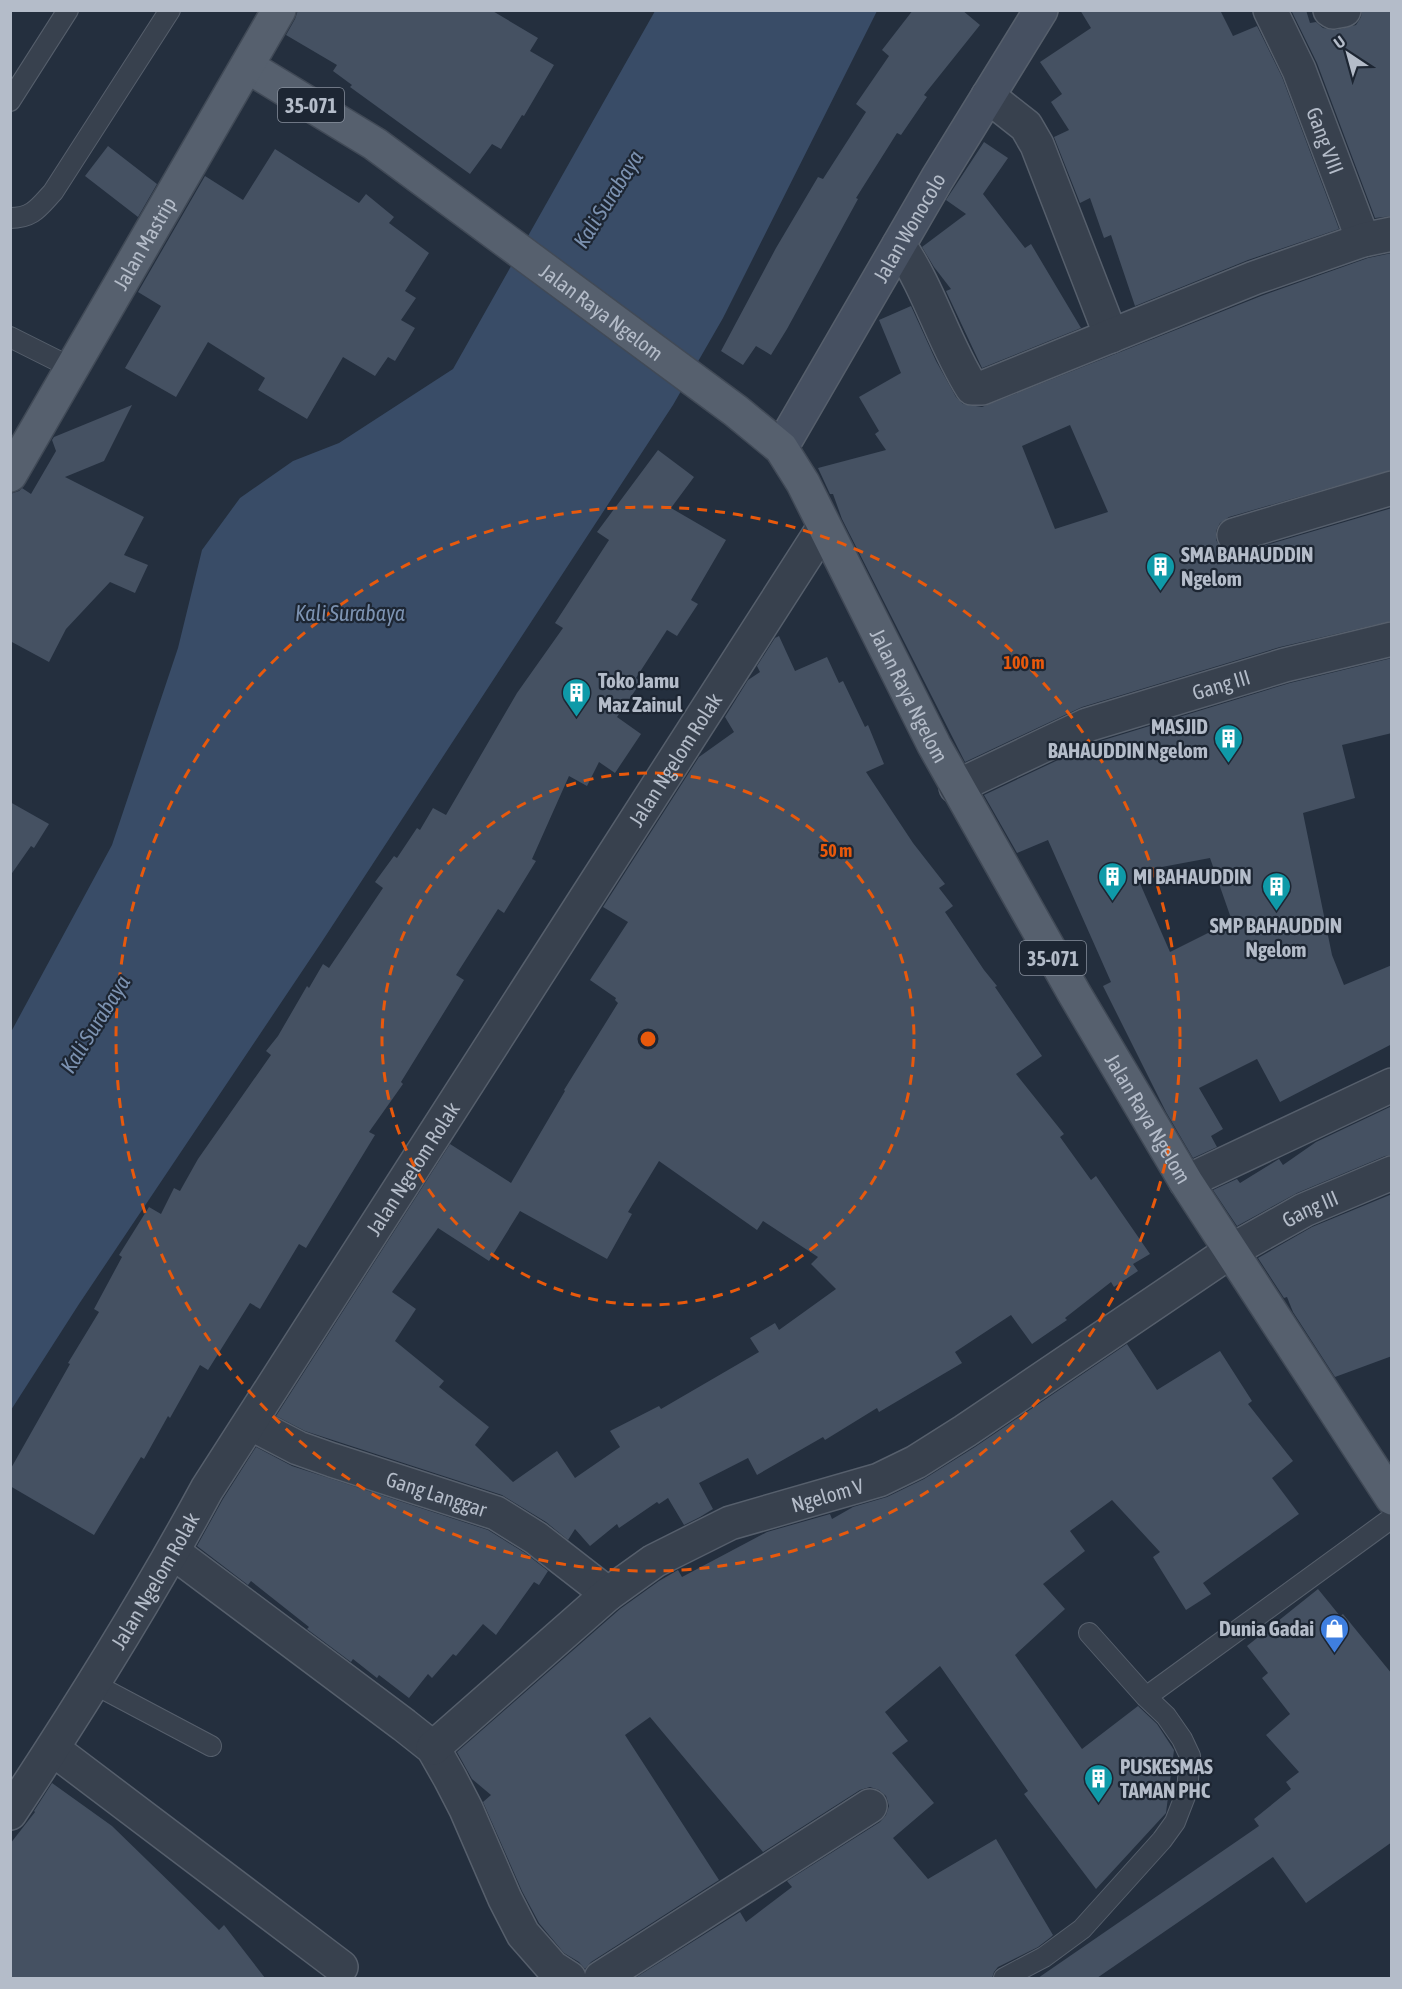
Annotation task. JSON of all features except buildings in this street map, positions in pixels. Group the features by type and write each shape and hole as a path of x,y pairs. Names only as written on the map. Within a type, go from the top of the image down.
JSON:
{"main road":[{"name":"Jalan Mastrip","path":"10,475 279,10"},
{"name":"Jalan Wonocolo","path":"781,448 899,245 1041,10"},
{"name":"Jalan Raya Ngelom","path":"247,66 375,144 736,411 781,448 803,483 956,787 1074,993 1186,1182 1392,1498"}],"street":[{"name":"Gang VIII","path":"1270,10 1377,237"},
{"path":"1330,10 1344,10"},
{"path":"988,96 1026,126 1037,145 1111,336"},
{"path":"899,245 926,289 963,374 972,388 982,388 1254,278 1377,237"},
{"path":"1234,535 1392,488"},
{"name":"Jalan Ngelom Rolak","path":"10,1813 94,1684 173,1552 207,1489 824,527"},
{"name":"Gang III","path":"956,787 1087,725 1285,665 1392,639"},
{"path":"1186,1182 1392,1085"},
{"name":"Gang III","path":"1231,1251 1304,1210 1392,1173"},
{"name":"Ngelom V","path":"433,1749 608,1594 654,1561 730,1523 879,1480 916,1462 1231,1251"},
{"name":"Gang Langgar","path":"250,1423 298,1448 496,1513 536,1538 608,1594"},
{"path":"173,1552 433,1749 466,1809 505,1899 523,1934 552,1967 569,1978"},
{"path":"53,1749 340,1967"},
{"path":"601,1978 870,1806"}],"lane":[{"path":"10,101 69,10"},
{"path":"10,218 21,218 36,212 52,192 171,10"},
{"path":"10,337 72,368"},
{"path":"1146,1697 1392,1518"},
{"path":"1004,1978 1044,1957 1082,1929 1162,1840 1175,1822 1186,1791 1190,1756 1182,1739 1166,1716 1089,1633"},
{"path":"94,1684 211,1746"}],"water":[{"name":"Kali Surabaya","path":"655,11 877,11 723,318 673,405 321,943 79,1304 11,1410 11,1032 112,845 178,648 202,550 240,498 293,461 339,443 453,369"}],"place":[{"name":"SMA BAHAUDDIN Ngelom","path":"1160,592"},
{"name":"Toko Jamu Maz Zainul","path":"577,718"},
{"name":"MASJID BAHAUDDIN Ngelom","path":"1229,764"},
{"name":"MI BAHAUDDIN","path":"1112,902"},
{"name":"SMP BAHAUDDIN Ngelom","path":"1276,912"},
{"name":"Dunia Gadai","path":"1335,1654"},
{"name":"PUSKESMAS TAMAN PHC","path":"1099,1804"}]}
